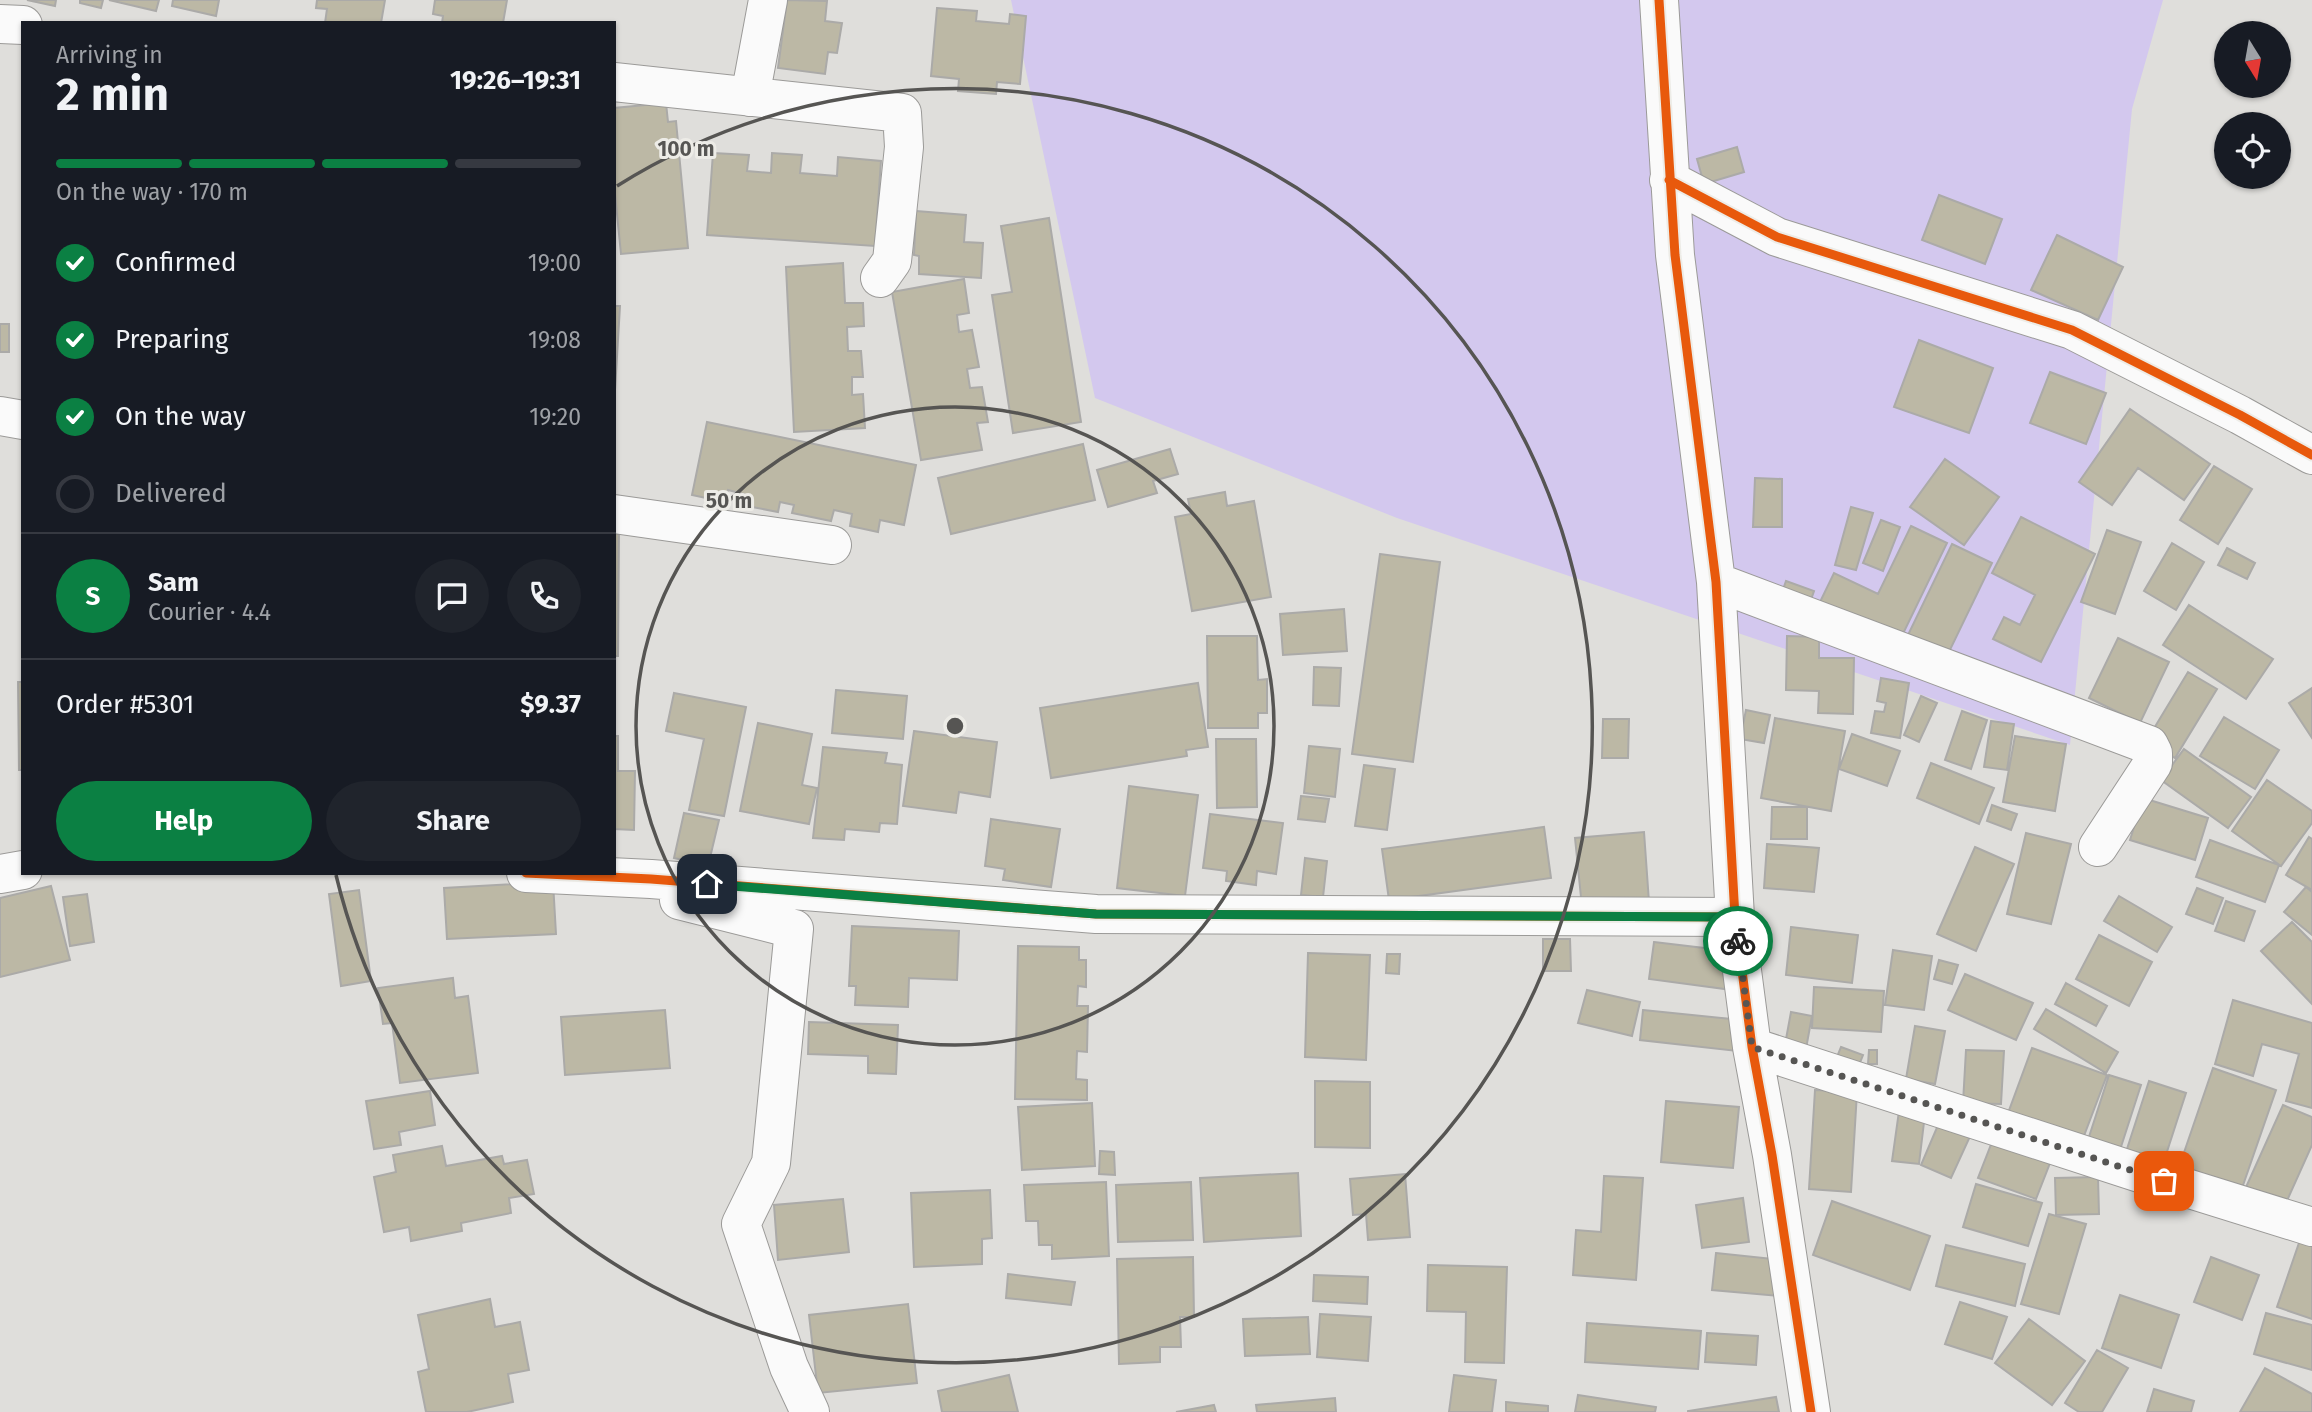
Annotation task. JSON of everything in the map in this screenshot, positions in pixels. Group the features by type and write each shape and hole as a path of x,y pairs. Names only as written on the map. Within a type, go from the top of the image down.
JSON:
{"street":[{"path":"750,97 768,0"},
{"path":"1659,0 1675,255 1716,582 1735,917 1752,1047 1772,1155 1811,1412"},
{"path":"0,24 21,25"},
{"path":"616,82 902,113 904,148 892,261 880,278"},
{"path":"1669,180 1777,237 2072,330 2312,454"},
{"path":"0,416 21,420"},
{"path":"616,514 832,545"},
{"path":"1716,582 2149,746 2153,753 2153,763 2098,846"},
{"path":"0,874 21,870"},
{"path":"579,875 794,929 771,1163 741,1224 789,1367 810,1412"},
{"path":"588,875 1096,914 1735,917"},
{"path":"1752,1047 2312,1227"}],"shaded area":[{"path":"1011,0 2163,0 2132,109 2070,745 1397,518 1095,398"}],"building":[{"path":"27,0 56,0 55,6"},
{"path":"80,0 103,0 101,8 80,3"},
{"path":"109,0 159,0 156,11"},
{"path":"173,0 219,0 216,16 172,6"},
{"path":"317,0 385,0 381,21 325,21 327,9 316,8"},
{"path":"435,0 507,0 503,21 442,21 443,16 433,14"},
{"path":"787,0 827,1 825,21 842,23 837,53 828,52 825,74 778,68"},
{"path":"937,8 977,11 976,21 1009,24 1010,14 1026,16 1020,84 997,82 996,94 958,91 959,79 931,76"},
{"path":"666,103 668,122 676,121 688,248 621,254 616,204 616,108"},
{"path":"1737,147 1744,172 1704,184 1697,159"},
{"path":"713,153 749,155 747,171 771,173 772,153 802,155 800,173 837,176 838,157 881,161 875,246 707,235"},
{"path":"1939,195 2002,219 1985,264 1922,240"},
{"path":"916,211 966,215 964,242 983,243 981,278 919,274 919,256 914,255"},
{"path":"1049,218 1081,422 1013,433 992,295 1012,292 1001,226"},
{"path":"2057,235 2123,267 2098,320 2031,290"},
{"path":"843,263 845,303 863,303 864,326 847,327 848,351 861,351 863,377 852,377 852,395 863,394 865,428 794,432 786,267"},
{"path":"964,279 969,313 957,315 959,332 972,330 979,367 967,369 970,388 982,387 988,422 977,423 982,450 921,460 892,292"},
{"path":"616,306 620,306 616,373"},
{"path":"0,324 9,324 9,352 0,352"},
{"path":"1919,340 1993,368 1969,433 1894,407"},
{"path":"2050,372 2106,393 2086,444 2030,423"},
{"path":"2130,409 2210,464 2184,500 2138,468 2112,505 2079,482"},
{"path":"707,422 916,465 904,525 880,520 878,532 850,526 852,514 834,510 831,521 792,513 794,505 780,502 778,512 742,505 744,494 728,490 725,502 692,495"},
{"path":"1083,444 1095,500 951,534 938,478"},
{"path":"1170,449 1178,474 1153,481 1157,493 1108,507 1097,470"},
{"path":"1945,459 1999,497 1964,545 1910,507"},
{"path":"2214,466 2252,489 2218,544 2180,520"},
{"path":"1755,478 1782,479 1782,527 1753,527"},
{"path":"1225,492 1227,506 1254,501 1271,597 1192,611 1175,517 1191,514 1188,499"},
{"path":"1851,507 1873,513 1856,570 1835,565"},
{"path":"2021,517 2095,554 2041,662 1993,639 2004,617 2020,625 2035,595 1992,573"},
{"path":"1881,520 1900,527 1883,571 1863,563"},
{"path":"1911,526 1947,543 1899,642 1819,604 1834,573 1878,594"},
{"path":"616,530 619,530 616,656"},
{"path":"2107,530 2141,542 2115,614 2081,602"},
{"path":"2172,543 2204,562 2176,610 2144,591"},
{"path":"1952,544 1992,563 1947,656 1907,637"},
{"path":"2227,548 2255,563 2247,579 2218,565"},
{"path":"1380,554 1440,562 1413,762 1352,754"},
{"path":"1786,581 1814,591 1807,611 1779,601"},
{"path":"2189,605 2273,659 2246,699 2163,645"},
{"path":"1344,609 1347,651 1283,655 1280,614"},
{"path":"1207,636 1257,636 1258,680 1267,679 1267,713 1258,713 1258,728 1208,728"},
{"path":"1787,636 1819,637 1819,658 1854,658 1853,714 1818,713 1819,691 1786,690"},
{"path":"2118,638 2169,662 2140,723 2089,698"},
{"path":"1314,667 1341,668 1339,706 1313,705"},
{"path":"2188,672 2217,689 2175,758 2147,740"},
{"path":"1881,678 1909,683 1900,738 1871,733 1875,711 1884,712 1886,703 1877,701"},
{"path":"18,682 21,682 21,770"},
{"path":"1198,683 1208,747 1186,750 1187,756 1051,778 1040,708"},
{"path":"2312,688 2312,738 2289,703"},
{"path":"836,690 907,696 903,739 832,733"},
{"path":"674,693 746,707 724,816 689,810 704,739 666,731"},
{"path":"1921,696 1937,703 1919,742 1904,735"},
{"path":"1746,710 1770,715 1764,743 1740,739"},
{"path":"1962,711 1987,720 1971,769 1945,760"},
{"path":"2224,717 2279,750 2255,789 2200,756"},
{"path":"1775,718 1845,731 1831,811 1761,798"},
{"path":"1603,719 1629,719 1628,758 1602,758"},
{"path":"1991,721 2014,724 2007,770 1984,767"},
{"path":"758,723 812,734 802,785 817,788 809,824 740,811"},
{"path":"914,731 997,742 990,797 959,792 956,813 903,806"},
{"path":"1852,734 1900,751 1887,786 1839,769"},
{"path":"616,736 618,771 635,771 634,830 616,829"},
{"path":"2015,736 2066,744 2055,811 2003,802"},
{"path":"1216,739 1256,739 1257,807 1217,808"},
{"path":"1309,746 1340,749 1335,797 1304,793"},
{"path":"823,747 887,753 885,763 902,765 897,824 880,823 879,832 845,829 844,840 813,838"},
{"path":"2184,749 2251,797 2228,828 2161,780"},
{"path":"1931,763 1994,788 1979,824 1917,798"},
{"path":"1364,765 1395,769 1387,830 1355,826"},
{"path":"2267,780 2312,811 2312,823 2281,866 2232,831"},
{"path":"1129,786 1198,795 1185,896 1117,888"},
{"path":"1301,796 1329,799 1325,822 1298,819"},
{"path":"2143,798 2208,818 2195,860 2130,840"},
{"path":"1992,805 2017,814 2011,830 1987,821"},
{"path":"1772,807 1807,807 1807,839 1771,839"},
{"path":"684,813 719,820 708,866 674,858"},
{"path":"1210,814 1283,823 1276,874 1257,871 1256,885 1226,881 1227,871 1203,868"},
{"path":"991,819 1060,829 1051,887 1003,880 1005,869 985,866"},
{"path":"1544,827 1551,878 1389,900 1382,849"},
{"path":"1644,832 1649,902 1582,907 1575,838"},
{"path":"2026,833 2071,844 2051,924 2007,914"},
{"path":"2309,837 2312,839 2312,890 2286,875"},
{"path":"2210,840 2279,865 2265,902 2196,877"},
{"path":"1767,844 1819,848 1814,892 1764,888"},
{"path":"1975,847 2014,864 1976,951 1937,934"},
{"path":"1305,858 1327,861 1323,897 1301,895"},
{"path":"553,882 556,934 447,939 444,888"},
{"path":"51,886 70,960 0,977 0,898"},
{"path":"2306,887 2312,892 2312,935 2284,912"},
{"path":"2197,888 2223,898 2213,924 2186,914"},
{"path":"359,890 371,981 341,986 329,894"},
{"path":"87,894 94,942 70,946 63,897"},
{"path":"2119,896 2172,927 2157,952 2104,921"},
{"path":"2226,901 2255,911 2244,941 2215,931"},
{"path":"2292,922 2312,942 2312,1004 2261,951"},
{"path":"852,926 959,931 957,980 909,978 908,1007 855,1005 856,986 849,986"},
{"path":"1791,927 1858,935 1852,983 1786,975"},
{"path":"2099,935 2152,962 2129,1006 2076,979"},
{"path":"1543,939 1570,939 1571,971 1543,971"},
{"path":"1654,942 1729,951 1725,989 1649,979"},
{"path":"1018,946 1079,947 1079,960 1086,960 1086,987 1078,986 1077,1006 1088,1006 1087,1052 1077,1051 1076,1079 1087,1080 1087,1100 1015,1099"},
{"path":"1893,950 1932,956 1924,1010 1885,1005"},
{"path":"1308,953 1370,955 1366,1060 1305,1057"},
{"path":"1387,954 1400,954 1399,974 1386,973"},
{"path":"1939,960 1958,965 1952,984 1934,979"},
{"path":"1965,974 2033,1003 2016,1040 1948,1010"},
{"path":"453,978 455,998 468,996 478,1073 400,1083 392,1023 383,1024 378,988"},
{"path":"2066,983 2107,1006 2096,1026 2055,1004"},
{"path":"1814,987 1884,991 1881,1032 1812,1028"},
{"path":"1587,990 1640,1002 1632,1036 1578,1023"},
{"path":"2233,1000 2312,1023 2312,1108 2286,1101 2299,1054 2262,1044 2253,1076 2215,1064"},
{"path":"2046,1009 2118,1052 2106,1073 2034,1029"},
{"path":"665,1010 670,1068 565,1075 561,1017"},
{"path":"1643,1010 1741,1020 1737,1051 1640,1040"},
{"path":"1791,1012 1812,1016 1805,1054 1784,1050"},
{"path":"809,1022 898,1025 896,1074 868,1073 868,1056 808,1054"},
{"path":"1915,1026 1945,1031 1935,1084 1906,1079"},
{"path":"1841,1047 1863,1055 1859,1065 1837,1057"},
{"path":"2032,1048 2107,1075 2082,1141 2007,1116"},
{"path":"1869,1050 1877,1050 1877,1064 1868,1064"},
{"path":"1966,1050 2004,1051 2001,1104 1963,1103"},
{"path":"2213,1068 2276,1090 2241,1191 2178,1170"},
{"path":"2109,1075 2141,1085 2119,1153 2087,1143"},
{"path":"1315,1081 1370,1082 1370,1148 1315,1147"},
{"path":"2149,1081 2186,1093 2163,1164 2126,1152"},
{"path":"1815,1090 1857,1092 1851,1192 1809,1189"},
{"path":"430,1091 435,1125 399,1132 401,1145 374,1149 366,1101"},
{"path":"1666,1101 1739,1107 1733,1168 1661,1162"},
{"path":"1092,1103 1095,1166 1022,1170 1018,1107"},
{"path":"2283,1105 2312,1117 2312,1145 2281,1214 2242,1196"},
{"path":"1899,1111 1925,1114 1919,1164 1892,1161"},
{"path":"1941,1118 1972,1132 1951,1178 1921,1165"},
{"path":"1992,1142 2050,1163 2036,1199 1978,1178"},
{"path":"442,1146 446,1166 502,1156 504,1164 527,1160 534,1194 509,1198 511,1213 461,1223 462,1231 411,1241 409,1227 384,1232 374,1177 396,1172 393,1155"},
{"path":"1100,1151 1114,1152 1115,1175 1099,1174"},
{"path":"1298,1173 1301,1236 1204,1242 1200,1178"},
{"path":"1405,1174 1410,1237 1368,1240 1366,1214 1353,1215 1350,1179"},
{"path":"1604,1176 1643,1178 1636,1280 1573,1275 1576,1230 1601,1232"},
{"path":"2098,1177 2099,1214 2056,1215 2055,1178"},
{"path":"1106,1182 1109,1256 1052,1259 1052,1245 1039,1245 1038,1221 1026,1221 1024,1185"},
{"path":"1191,1182 1193,1240 1118,1242 1116,1185"},
{"path":"1976,1184 2042,1203 2028,1246 1963,1227"},
{"path":"990,1190 992,1238 982,1239 982,1264 914,1267 911,1193"},
{"path":"1743,1198 1749,1242 1702,1248 1696,1205"},
{"path":"843,1199 849,1252 778,1260 774,1205"},
{"path":"1832,1201 1930,1236 1910,1290 1813,1255"},
{"path":"2049,1214 2086,1224 2059,1314 2021,1304"},
{"path":"2300,1240 2312,1244 2312,1319 2277,1307"},
{"path":"1946,1245 2025,1264 2015,1306 1936,1286"},
{"path":"1716,1253 1783,1260 1779,1296 1712,1290"},
{"path":"1193,1257 1194,1317 1180,1317 1181,1347 1160,1347 1160,1362 1119,1364 1117,1259"},
{"path":"2211,1257 2259,1275 2242,1320 2194,1302"},
{"path":"1428,1265 1507,1267 1504,1363 1465,1362 1466,1312 1427,1311"},
{"path":"1008,1274 1075,1282 1071,1305 1006,1298"},
{"path":"1314,1275 1368,1277 1367,1304 1313,1301"},
{"path":"2120,1295 2179,1315 2161,1368 2102,1348"},
{"path":"490,1299 495,1327 520,1322 529,1370 508,1374 513,1402 467,1412 426,1412 418,1372 429,1369 418,1315"},
{"path":"1960,1302 2007,1317 1992,1359 1945,1344"},
{"path":"908,1304 917,1383 818,1393 809,1315"},
{"path":"2266,1313 2312,1325 2312,1370 2254,1354"},
{"path":"1320,1314 1371,1317 1368,1361 1317,1357"},
{"path":"1308,1317 1310,1354 1245,1356 1243,1319"},
{"path":"2029,1319 2085,1361 2052,1405 1995,1363"},
{"path":"1587,1323 1701,1331 1698,1369 1585,1362"},
{"path":"1707,1333 1758,1336 1756,1365 1705,1362"},
{"path":"2097,1350 2128,1368 2102,1412 2079,1412 2065,1403"},
{"path":"2265,1368 2312,1394 2312,1412 2240,1412"},
{"path":"1009,1375 1018,1412 942,1412 938,1391"},
{"path":"1454,1375 1496,1380 1492,1412 1449,1412"},
{"path":"2154,1389 2194,1401 2191,1412 2147,1412"},
{"path":"1578,1395 1656,1407 1655,1412 1575,1412"},
{"path":"1776,1397 1779,1412 1688,1412 1688,1411"},
{"path":"1335,1398 1336,1412 1257,1412 1256,1405"},
{"path":"1506,1402 1548,1406 1548,1412 1506,1412"},
{"path":"1214,1405 1216,1412 1176,1412"}],"cycle path":[{"path":"1659,0 1675,255 1716,582 1735,917 1752,1047 1772,1155 1811,1412"},
{"path":"1669,180 1777,237 2072,330 2240,415 2312,455"},
{"path":"568,875 651,879 1096,914 1735,917"}],"way so far":[{"path":"1738,941 1752,1047 2164,1181"}],"route":[{"path":"707,884 1096,914 1735,917 1738,941"}]}
